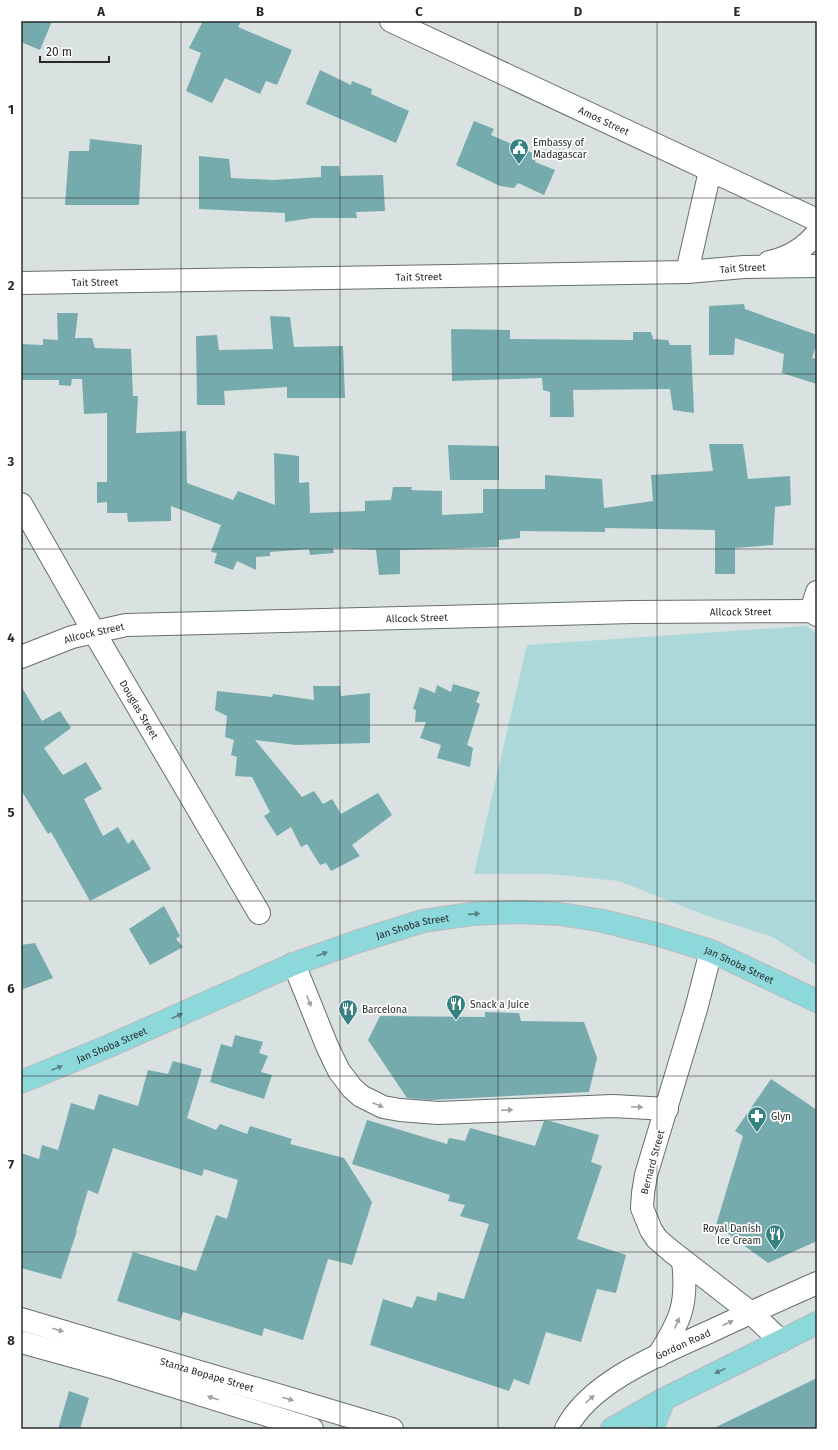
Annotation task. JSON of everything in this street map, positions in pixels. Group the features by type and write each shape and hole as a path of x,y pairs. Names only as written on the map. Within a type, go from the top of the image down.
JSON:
{"main road":[{"name":"Jan Shoba Street","path":"21,1082 116,1043 294,964 356,942 423,921 472,914 518,912 560,914 603,921 656,934 711,951 817,1001"},
{"path":"612,1429 664,1399 817,1323"},
{"path":"652,1429 664,1399"}],"street":[{"name":"Amos Street","path":"391,21 817,220"},
{"path":"687,272 710,170"},
{"path":"744,267 776,260 792,254 812,240 817,233"},
{"name":"Tait Street","path":"21,283 687,272 744,267 817,266"},
{"name":"Douglas Street","path":"21,504 94,632 259,913"},
{"name":"Allcock Street","path":"21,657 72,637 126,626 186,623 815,606"},
{"name":"Bernard Street","path":"711,951 667,1109 646,1175 642,1202 647,1221 657,1239 683,1261 751,1313 781,1341"},
{"path":"294,964 327,1046 339,1071 352,1088 361,1096 383,1107 438,1113 613,1106 667,1109"},
{"path":"657,1357 672,1334 683,1306 685,1294 683,1261"},
{"name":"Gordon Road","path":"566,1429 576,1414 588,1401 606,1385 626,1372 817,1283"},
{"name":"Stanza Bopape Street","path":"21,1319 392,1429"},
{"path":"21,1342 123,1370 312,1429"}],"shaded area":[{"path":"806,626 817,634 817,966 773,937 707,916 619,881 550,874 474,874 527,645"}],"building":[{"path":"21,21 52,21 40,50 21,42"},
{"path":"203,21 241,21 238,27 292,50 277,85 266,81 260,94 225,78 212,103 186,91 201,53 189,48"},
{"path":"320,70 351,85 352,81 372,89 371,94 409,111 396,143 306,104"},
{"path":"474,121 494,129 491,135 537,155 535,162 555,170 544,195 518,183 514,188 500,186 456,165"},
{"path":"90,139 142,145 139,205 65,205 69,151 89,151"},
{"path":"199,156 229,159 231,178 274,180 321,177 321,166 339,166 340,176 383,175 385,211 356,212 357,218 312,218 285,222 285,213 199,209"},
{"path":"744,304 745,309 817,335 817,343 812,358 817,359 817,384 782,373 784,354 735,338 734,355 709,355 709,306"},
{"path":"57,313 78,313 75,338 92,338 95,348 131,349 133,396 138,396 136,433 186,431 187,483 233,500 238,491 275,505 274,453 299,456 299,483 309,482 310,513 365,511 365,501 391,500 393,487 412,487 411,490 442,491 442,515 483,513 483,489 545,489 545,475 602,479 604,508 653,501 651,475 713,471 709,444 743,444 748,479 790,476 791,505 775,507 773,545 735,548 735,574 715,574 715,530 605,528 605,532 520,531 520,538 499,540 499,547 400,550 400,574 379,575 376,550 333,548 334,553 310,555 309,549 270,552 270,556 256,557 256,570 237,561 233,570 214,563 217,553 211,552 221,525 171,506 171,521 128,522 127,513 107,513 107,502 97,503 97,482 107,482 107,413 84,414 82,379 72,379 71,386 59,385 59,380 21,380 21,344 43,345 43,339 58,340"},
{"path":"270,316 290,317 294,347 343,346 345,398 287,398 287,387 224,391 225,405 197,405 196,336 217,335 219,350 273,349"},
{"path":"451,329 510,330 510,339 633,340 633,332 651,332 653,339 668,340 670,345 691,345 694,413 673,410 670,389 573,390 574,417 550,417 550,392 543,390 542,378 452,381"},
{"path":"448,445 499,446 499,480 450,480"},
{"path":"453,684 480,692 476,702 480,704 467,745 473,748 470,767 437,758 441,745 420,738 426,722 415,722 416,710 413,709 420,687 435,693 437,685 451,692"},
{"path":"21,686 42,721 60,711 71,728 44,748 63,775 86,762 102,789 84,799 103,836 118,827 128,844 133,839 151,869 90,901 51,832 48,834 21,790"},
{"path":"313,686 340,686 341,696 370,693 370,743 296,745 255,740 302,797 314,791 323,804 332,799 341,814 378,793 392,815 352,845 360,856 331,871 326,863 320,865 307,844 301,847 291,827 277,836 264,816 270,812 252,777 235,776 237,757 231,755 234,740 225,737 227,716 215,710 217,691 272,697 273,694 314,700"},
{"path":"164,906 180,936 176,939 183,947 150,965 129,929"},
{"path":"35,943 53,978 21,990 21,945"},
{"path":"485,1012 519,1013 521,1021 584,1022 597,1058 589,1092 431,1100 407,1098 368,1040 380,1016 485,1017"},
{"path":"235,1035 263,1042 259,1053 268,1056 261,1072 272,1075 264,1099 210,1082 221,1044 232,1047"},
{"path":"173,1061 202,1069 187,1118 216,1130 220,1124 247,1134 250,1126 292,1139 290,1144 344,1158 372,1202 352,1265 328,1259 303,1340 264,1328 262,1336 183,1312 180,1321 117,1301 133,1252 196,1271 216,1215 227,1219 238,1180 204,1169 202,1176 113,1148 98,1194 88,1190 77,1231 61,1279 21,1268 21,1153 39,1159 42,1145 58,1150 71,1103 94,1110 99,1094 138,1106 148,1070 168,1074"},
{"path":"771,1079 817,1110 817,1241 768,1263 716,1225 743,1136 735,1131"},
{"path":"367,1120 447,1144 449,1138 465,1141 470,1128 535,1146 544,1121 550,1121 599,1135 591,1162 602,1166 577,1239 626,1255 616,1293 597,1289 581,1342 546,1332 529,1385 514,1379 509,1391 370,1345 383,1299 412,1308 417,1296 436,1301 438,1292 464,1299 489,1224 460,1216 465,1205 448,1201 450,1195 352,1164"},
{"path":"817,1378 817,1429 712,1429"},
{"path":"69,1391 89,1398 80,1429 58,1429"}],"place":[{"name":"Embassy of Madagascar","path":"519,165"},
{"name":"Snack a Juice","path":"456,1021"},
{"name":"Barcelona","path":"348,1026"},
{"name":"Glyn","path":"757,1133"},
{"name":"Royal Danish Ice Cream","path":"775,1251"}]}
